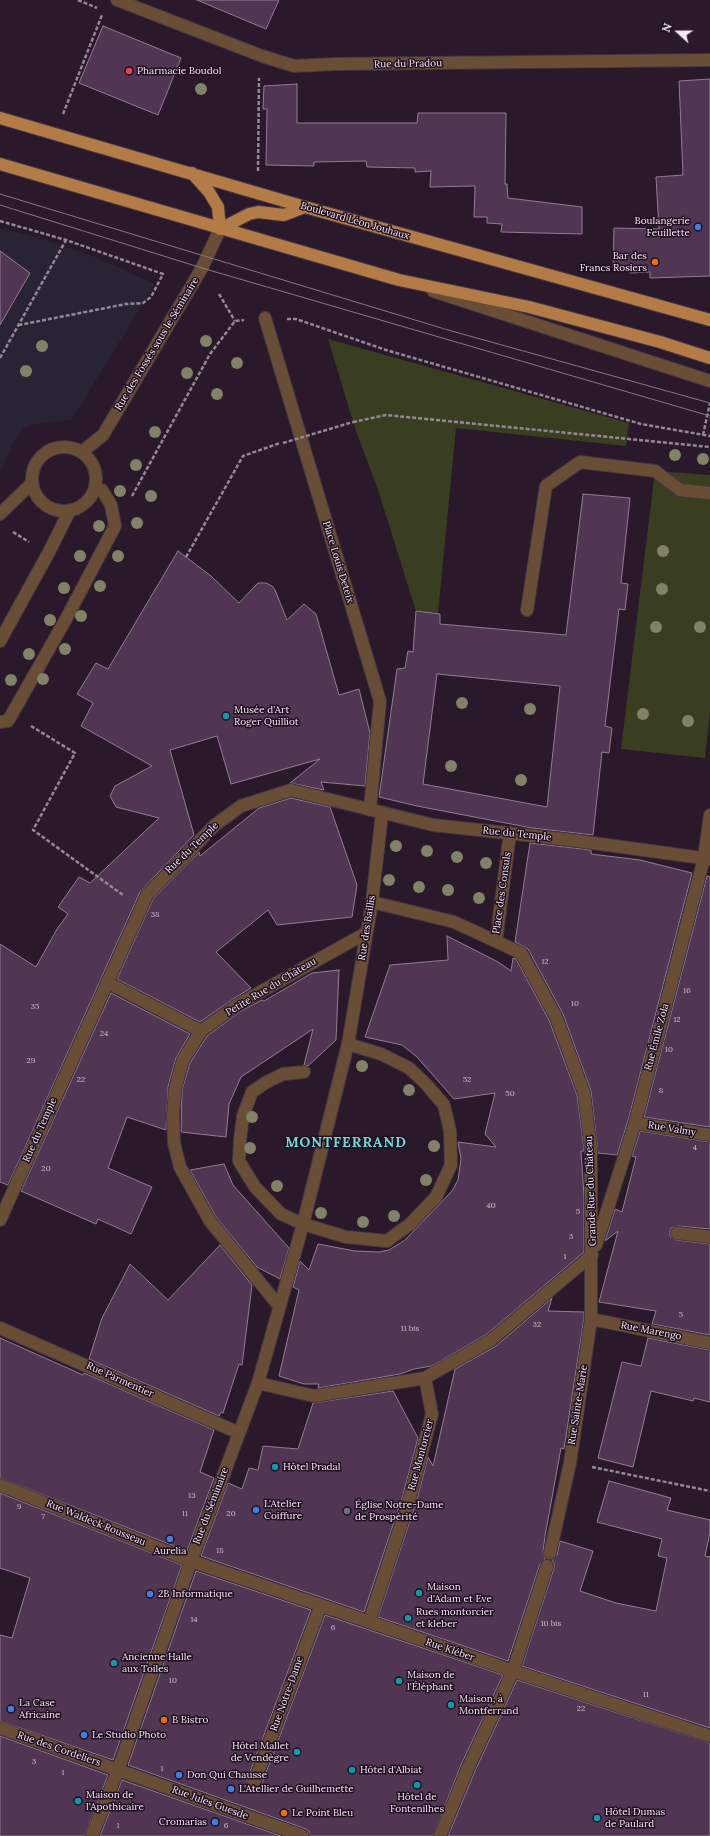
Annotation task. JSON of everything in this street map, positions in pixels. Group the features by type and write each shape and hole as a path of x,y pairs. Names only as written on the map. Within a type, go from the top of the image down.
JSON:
{"main road":[{"name":"Boulevard Léon Jouhaux","path":"0,118 305,207 710,320"},
{"path":"0,164 399,280 529,307 660,342 710,358"},
{"path":"192,173 209,192 218,207 220,229"},
{"path":"220,229 249,214 258,212 284,215 305,207"}],"street":[{"name":"Rue du Pradou","path":"117,0 294,66 336,64 710,60"},
{"name":"Rue des Fossés sous le Séminaire","path":"83,451 103,435 202,268 220,229"},
{"path":"399,280 710,381"},
{"name":"Place Louis Deteix","path":"265,318 380,701 376,811"},
{"path":"65,446 83,451 96,468 96,490 86,504 69,512 52,510 38,500 32,484 35,465 47,450 65,446"},
{"path":"527,610 546,486 580,462 655,471 680,490 710,492"},
{"path":"0,514 32,484"},
{"path":"0,722 8,721 66,619 115,526 111,505 102,490 96,490"},
{"path":"0,641 49,552 69,512"},
{"name":"Rue du Temple","path":"0,1220 147,895 183,856 215,825 241,806 291,790 433,825 707,859"},
{"name":"Rue des Baillis","path":"303,1224 348,1044 372,902 376,811"},
{"name":"Rue Émile Zola","path":"592,1255 635,1123 707,859 710,815"},
{"name":"Place des Consuls","path":"372,902 454,922 496,941 510,834"},
{"name":"Petite Rue du Château","path":"279,1306 210,1221 180,1167 174,1143 172,1116 175,1089 183,1060 201,1031 237,1005 366,933"},
{"name":"Grande Rue du Château","path":"496,941 521,953 556,1017 584,1093 591,1149 592,1255"},
{"path":"107,982 201,1031"},
{"path":"304,1072 283,1074 265,1083 252,1092 243,1116 239,1161 255,1187 281,1214 303,1224 346,1238 387,1241 410,1224 436,1197 451,1165 450,1131 444,1105 426,1084 409,1068 381,1054 348,1044"},
{"name":"Rue Valmy","path":"635,1123 710,1135"},
{"name":"Rue du Séminaire","path":"92,1836 118,1770 191,1561 258,1383 303,1224"},
{"path":"677,1233 710,1236"},
{"path":"258,1383 314,1396 425,1378 491,1340 592,1255"},
{"name":"Rue Sainte-Marie","path":"550,1553 570,1463 591,1319 592,1255"},
{"name":"Rue Marengo","path":"591,1319 710,1344"},
{"name":"Rue Parmentier","path":"0,1328 239,1433"},
{"name":"Rue Montorcier","path":"369,1622 410,1497 432,1414 425,1378"},
{"name":"Rue Waldeck Rousseau","path":"0,1485 191,1561"},
{"name":"Rue Kléber","path":"191,1561 513,1671 710,1736"},
{"path":"440,1836 468,1768 513,1671 547,1566"},
{"name":"Rue Notre-Dame","path":"254,1783 321,1605"},
{"name":"Rue des Cordeliers","path":"0,1728 118,1770"},
{"name":"Rue Jules Guesde","path":"118,1770 303,1836"}],"path":[{"path":"62,115 104,11 78,0"},
{"path":"258,172 259,74"},
{"path":"0,221 66,240 163,274 151,297 143,303 126,304 19,325"},
{"path":"0,358 66,240"},
{"path":"219,294 235,321"},
{"path":"115,526 210,354 235,321 265,318 296,319 386,350 626,419 710,436"},
{"path":"703,435 710,403"},
{"path":"186,557 243,456 283,442 386,414 710,447"},
{"path":"12,532 49,552"},
{"path":"11,715 76,753 33,830 105,883 141,907"},
{"path":"570,1463 710,1491"}],"shaded area":[{"path":"0,228 32,236 95,257 155,284 72,419 26,426 14,441 0,472"}],"green space":[{"path":"328,339 629,423 626,446 456,428 438,613 416,611 377,487 356,431"},
{"path":"655,471 710,475 710,711 705,758 621,749"}],"building":[{"path":"197,0 279,0 266,29"},
{"path":"103,26 181,58 158,115 79,83"},
{"path":"710,79 710,276 650,278 650,272 630,273 631,268 613,267 614,228 659,229 656,177 683,175 679,81"},
{"path":"297,84 297,123 417,123 418,113 506,113 505,184 507,184 508,198 582,207 582,234 501,232 502,224 487,223 487,217 474,217 475,186 430,187 431,171 415,172 415,168 367,167 366,161 314,162 314,166 266,165 267,109 263,109 264,86"},
{"path":"0,251 30,273 0,325"},
{"path":"583,494 630,498 621,583 628,584 625,610 619,609 605,726 612,728 609,753 602,752 593,835 532,828 417,806 379,797 397,669 405,668 408,651 413,652 416,611 440,614 440,624 566,635","holes":["437,674 560,686 547,807 423,784"]},
{"name":"Musée d'Art Roger Quilliot","path":"178,551 211,576 239,603 258,583 266,583 272,586 275,590 287,620 304,604 316,614 339,695 359,689 370,733 365,786 321,782 324,790 290,783 320,759 231,784 217,736 170,750 194,835 140,892 8,1185 0,1182 0,944 36,967 57,929 68,914 58,907 79,877 90,883 159,818 116,807 110,796 115,786 152,766 81,726 93,703 77,694 96,663 108,669"},
{"path":"291,798 330,807 357,885 352,917 277,925 268,910 216,952 251,988 200,1022 117,979 153,899 199,852 200,856 259,808"},
{"path":"530,843 591,850 591,854 640,860 692,873 628,1121 617,1155 598,1153 591,1091 563,1014 528,949 515,942"},
{"path":"707,876 710,877 710,1127 644,1117"},
{"path":"447,936 498,962 511,971 513,958 516,959 549,1020 577,1095 584,1149 584,1151 581,1151 584,1196 584,1252 487,1334 432,1366 414,1369 400,1374 318,1388 319,1384 304,1384 279,1376 299,1290 293,1287 300,1261 309,1270 318,1244 355,1251 379,1252 389,1250 405,1240 452,1191 458,1180 461,1159 458,1142 496,1147 485,1134 495,1093 454,1099 417,1057 402,1045 365,1037 390,965 448,960"},
{"path":"339,970 336,1040 308,1066 304,1065 313,1029 241,1077 229,1104 226,1137 181,1132 182,1090 190,1063 207,1036 241,1011 262,1000 264,1001 312,973"},
{"path":"111,993 190,1034 176,1058 168,1087 166,1130 127,1117 108,1168 152,1187 131,1234 98,1219 96,1224 21,1191"},
{"path":"640,1131 710,1142 710,1229 678,1226 671,1228 670,1236 676,1240 710,1244 710,1335 652,1324 656,1311 599,1302 618,1231 605,1241 615,1209 622,1212 636,1157 632,1156"},
{"path":"224,1164 233,1185 289,1248 280,1279 257,1267 216,1217 190,1170"},
{"path":"220,1245 252,1285 242,1365 239,1364 223,1413 221,1412 219,1416 89,1359 102,1318 130,1264 168,1300"},
{"path":"552,1298 548,1311 584,1312 584,1318 564,1449 561,1448 545,1536 543,1552 545,1559 540,1564 508,1661 378,1617 417,1499 428,1457 433,1466 455,1369 496,1346"},
{"path":"0,1338 83,1375 84,1373 214,1430 200,1472 214,1478 187,1551 0,1478"},
{"path":"648,1338 710,1350 710,1402 694,1398 693,1401 651,1391 633,1467 598,1458 622,1362 641,1366"},
{"name":"Église Notre-Dame de Prospérité","path":"393,1391 418,1438 403,1495 364,1612 201,1556 228,1483 242,1489 249,1468 258,1470 263,1446 298,1449 313,1403"},
{"path":"609,1481 671,1498 667,1510 710,1520 710,1533 705,1556 710,1557 710,1728 522,1666 554,1568 552,1560 557,1555 560,1541 593,1551 580,1591 616,1603 656,1611 667,1558 658,1556 662,1539 597,1522"},
{"path":"0,1493 182,1565 113,1760 0,1721 0,1635 12,1638 30,1578 0,1568"},
{"path":"196,1571 311,1610 247,1780 248,1787 252,1790 258,1789 261,1786 325,1615 503,1675 461,1765 433,1836 310,1836 309,1831 306,1829 128,1765"},
{"path":"517,1680 710,1743 710,1836 448,1836 475,1771"},
{"path":"0,1736 108,1775 85,1836 0,1836"},
{"path":"122,1780 281,1836 100,1836"}],"tram line":[{"path":"0,194 448,330 710,403"},
{"path":"0,205 202,268 710,416"}],"place":[{"name":"Pharmacie Boudol","path":"129,71"},
{"name":"Boulangerie Feuillette","path":"698,227"},
{"name":"Bar des Francs Rosiers","path":"655,262"},
{"name":"Musée d'Art Roger Quilliot","path":"226,716"},
{"name":"Hôtel Pradal","path":"275,1467"},
{"name":"L'Atelier Coiffure","path":"256,1510"},
{"name":"Église Notre-Dame de Prospérité","path":"347,1511"},
{"name":"Aurelia","path":"170,1539"},
{"name":"Maison d'Adam et Eve","path":"419,1593"},
{"name":"2B Informatique","path":"150,1594"},
{"name":"Rues montorcier et kleber","path":"408,1618"},
{"name":"Ancienne Halle aux Toiles","path":"114,1663"},
{"name":"Maison de l'Éléphant","path":"399,1681"},
{"name":"Maison, à Montferrand","path":"451,1705"},
{"name":"La Case Africaine","path":"11,1709"},
{"name":"B Bistro","path":"164,1720"},
{"name":"Le Studio Photo","path":"84,1735"},
{"name":"Hôtel Mallet de Vendègre","path":"297,1752"},
{"name":"Hôtel d'Albiat","path":"352,1770"},
{"name":"Don Qui Chausse","path":"179,1775"},
{"name":"Hôtel de Fontenilhes","path":"417,1785"},
{"name":"L'Atellier de Guilhemette","path":"231,1789"},
{"name":"Maison de l'Apothicaire","path":"78,1801"},
{"name":"Le Point Bleu","path":"284,1813"},
{"name":"Hôtel Dumas de Paulard","path":"597,1818"},
{"name":"Cromarias","path":"215,1822"}],"district":[{"name":"MONTFERRAND","path":"346,1143"}]}
